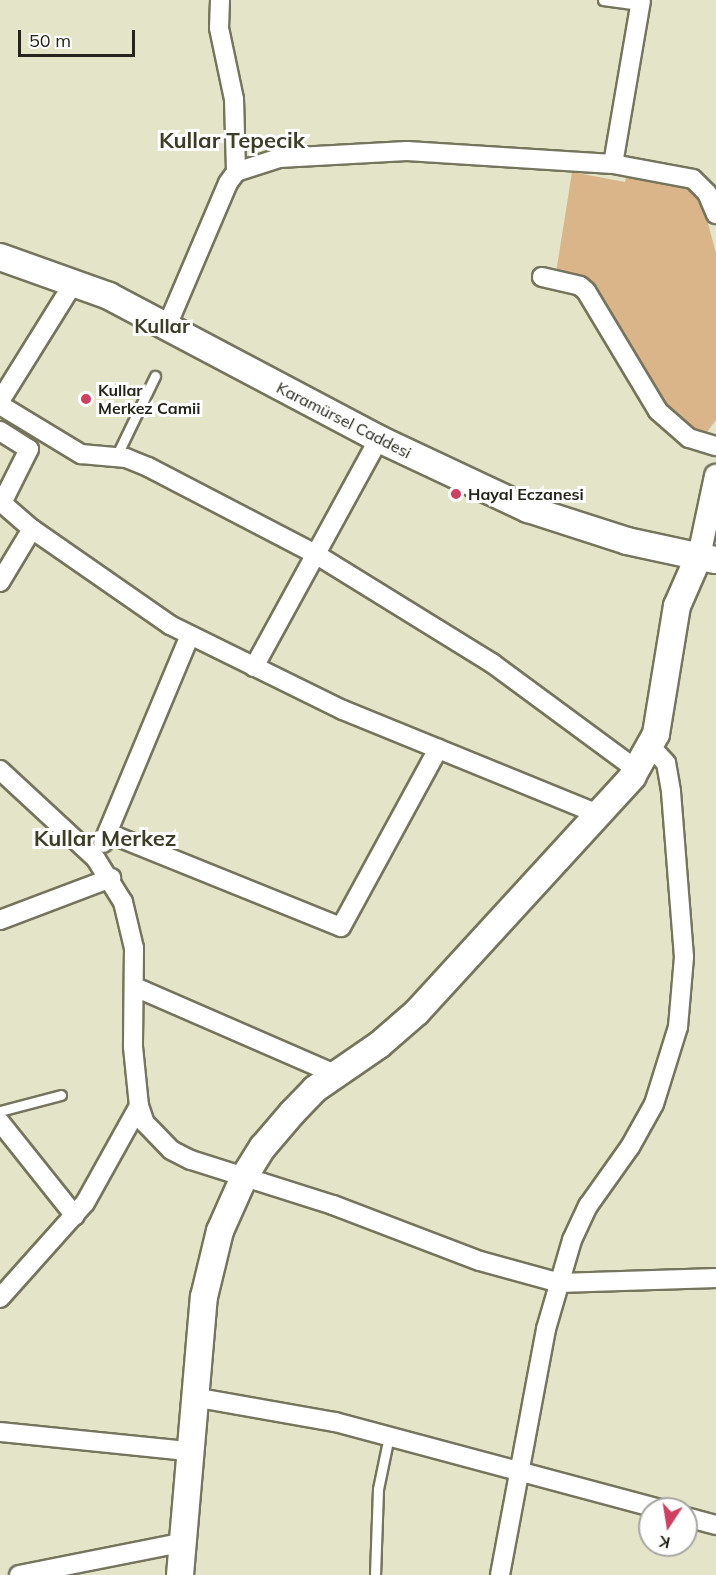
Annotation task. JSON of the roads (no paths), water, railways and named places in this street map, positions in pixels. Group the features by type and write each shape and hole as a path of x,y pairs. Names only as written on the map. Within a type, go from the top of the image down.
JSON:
{"main road":[{"name":"Karamürsel Caddesi","path":"0,257 74,282 167,326 379,439 528,509 627,541 707,558"},
{"path":"180,1575 180,1543 193,1397 211,1264 244,1177 276,1130 335,1074 379,1045 417,1012 600,815 637,770 651,747 661,717 677,606 707,558"}],"street":[{"path":"220,0 219,28 234,99 236,172"},
{"path":"613,164 641,3"},
{"path":"167,326 228,183 236,172 279,158 407,151 613,164 693,179 707,193 716,214"},
{"path":"542,277 580,286 658,411 689,438 716,446"},
{"path":"74,282 0,403 81,454 116,457 148,467 316,555 492,663 637,770"},
{"path":"0,431 29,449 2,503 32,529 189,637 343,710 600,815"},
{"path":"254,667 379,439"},
{"path":"707,558 716,476"},
{"path":"0,582 32,529"},
{"path":"96,858 189,637"},
{"path":"500,1575 546,1329 560,1283 583,1215 654,1104 678,1027 684,957 671,792 666,763 651,747"},
{"path":"108,833 341,927 438,749"},
{"path":"0,770 96,858 111,878 123,902 132,934 135,987 133,1047 139,1106 145,1123 171,1150 191,1160 480,1261 560,1283 716,1278"},
{"path":"0,920 111,878"},
{"path":"135,987 335,1074"},
{"path":"0,1298 75,1216 139,1106"},
{"path":"0,1122 75,1216"},
{"path":"193,1397 287,1412 389,1436 519,1468 638,1503"},
{"path":"0,1432 189,1451"},
{"path":"698,1520 716,1525"},
{"path":"19,1575 180,1543"}],"lane":[{"path":"603,0 641,3"},
{"path":"116,457 154,376"},
{"path":"0,1111 61,1095"},
{"path":"375,1575 378,1489 389,1436"}],"place":[{"name":"Kullar Merkez Camii","path":"86,399"},
{"name":"Hayal Eczanesi","path":"456,494"}],"district":[{"name":"Kullar Tepecik","path":"232,141"},
{"name":"Kullar","path":"162,325"},
{"name":"Kullar Merkez","path":"105,839"}]}
